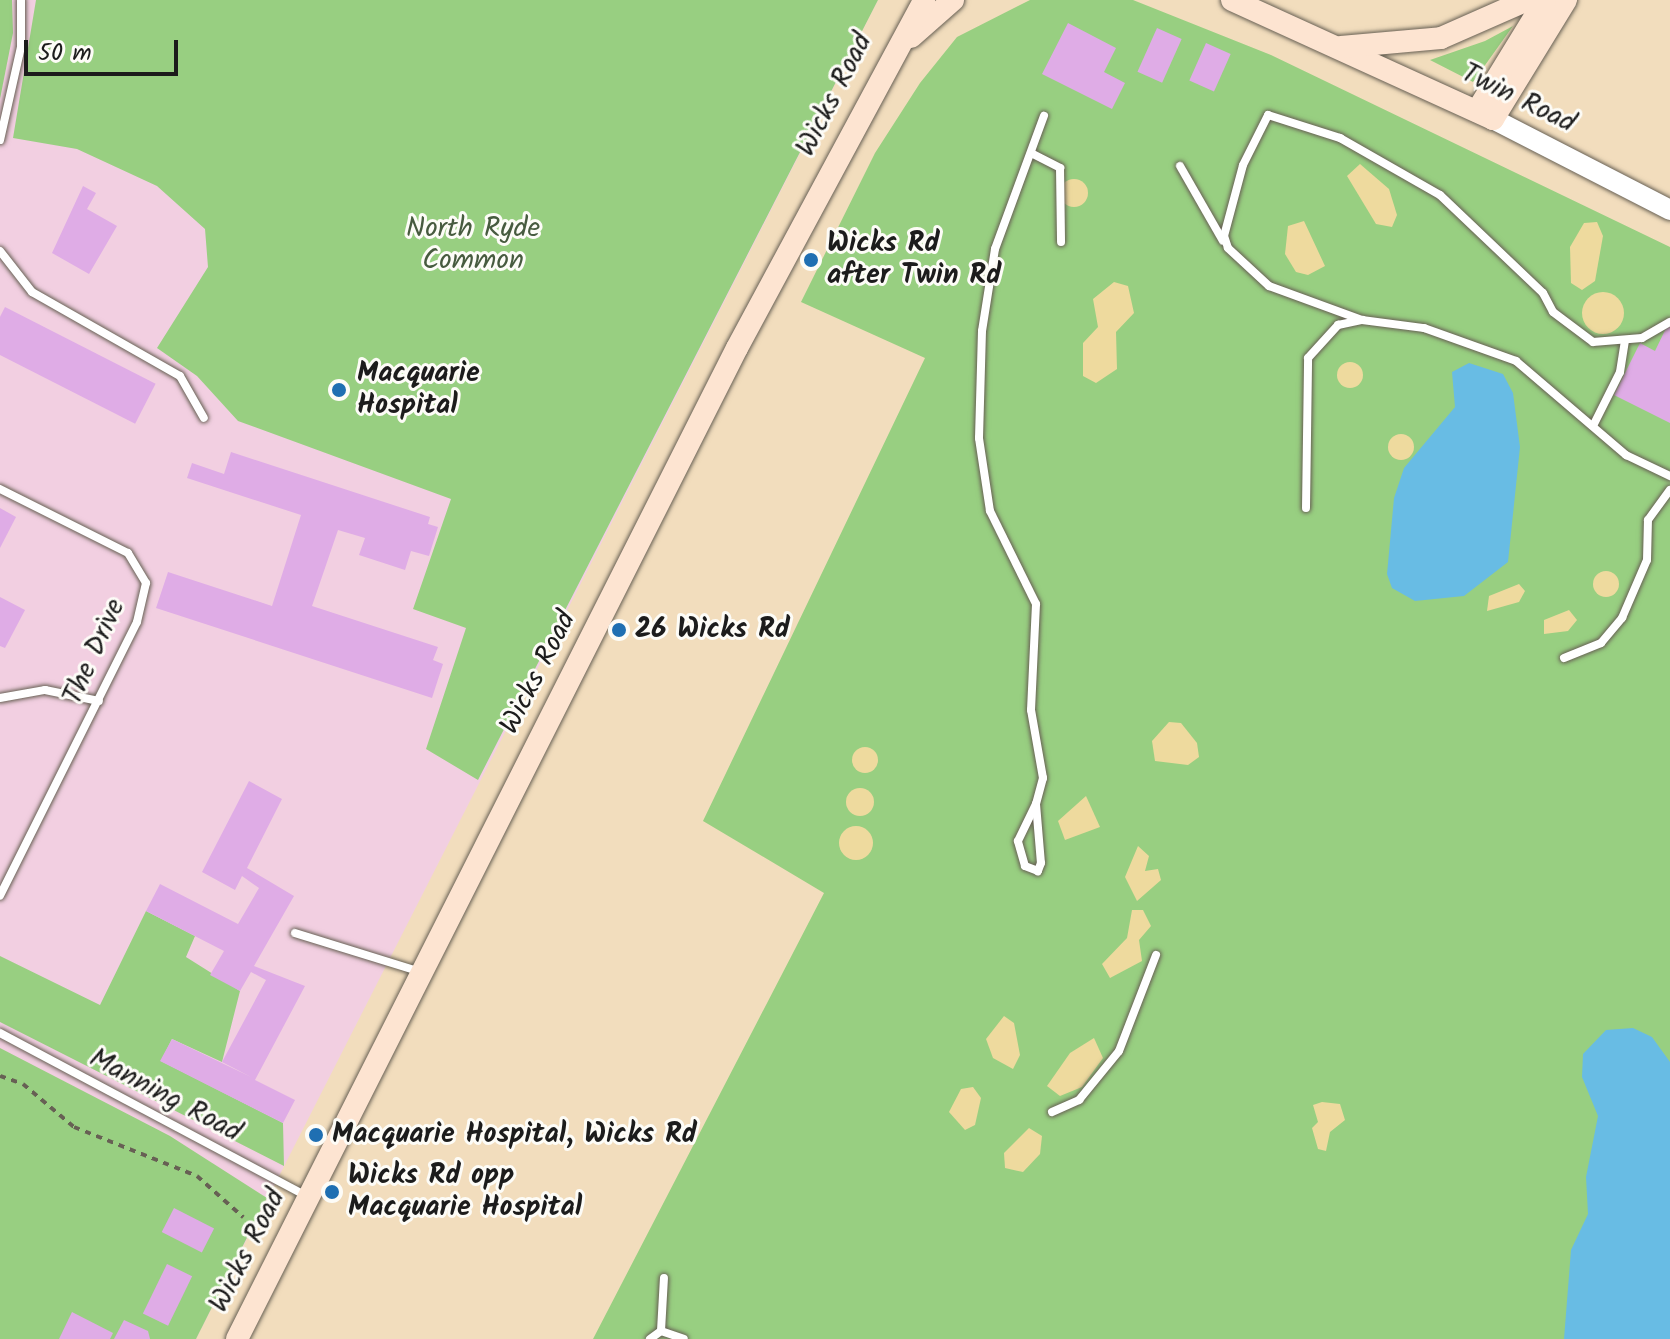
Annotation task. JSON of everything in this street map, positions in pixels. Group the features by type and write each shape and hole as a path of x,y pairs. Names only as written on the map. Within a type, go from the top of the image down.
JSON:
{"main road":[{"name":"Wicks Road","path":"900,36 911,0"},
{"name":"Wicks Road","path":"237,1339 885,63 924,0"},
{"path":"885,63 953,0"},
{"name":"Twin Road","path":"1232,0 1485,115"},
{"name":"Twin Road","path":"1336,47 1468,31 1527,0"},
{"path":"1485,115 1545,0"},
{"path":"1485,115 1566,0"}],"street":[{"name":"Twin Road","path":"1485,115 1670,210"}],"lane":[{"path":"0,140 21,47 21,0"},
{"path":"1228,248 1224,236 1248,149 1260,121 1279,113 1440,195 1563,321 1593,342 1625,342 1670,322"},
{"path":"1036,804 1038,871 1025,866 1018,841 1036,804 1043,778 1031,710 1036,604 990,511 979,438 987,295 1001,228 1044,116"},
{"path":"1031,153 1060,168 1061,242"},
{"path":"1180,166 1228,248 1269,286 1362,320 1424,328 1516,361 1626,455 1670,476"},
{"path":"0,251 32,292 180,376 204,418"},
{"path":"1306,508 1308,358 1338,325 1362,320"},
{"path":"1593,426 1620,372 1625,342"},
{"name":"The Drive","path":"0,489 128,553 146,583 137,622 0,896"},
{"path":"1564,658 1601,643 1622,618 1647,560 1648,520 1670,490"},
{"path":"0,698 45,690 99,701"},
{"path":"295,933 422,973"},
{"path":"1052,1112 1079,1100 1119,1051 1156,955"},
{"name":"Manning Road","path":"0,1033 309,1197"},
{"path":"661,1331 664,1278"},
{"path":"650,1339 661,1331"},
{"path":"661,1331 684,1339"}],"path":[{"path":"0,1076 23,1084 74,1127 197,1176 243,1217"}],"shaded area":[{"name":"Macquarie Hospital","path":"0,0 878,0 196,1339 0,1339"}],"green space":[{"path":"0,0 12,0 13,33 0,99"},
{"name":"North Ryde Common","path":"36,0 878,0 478,780 426,749 466,628 413,609 451,499 238,421 197,376 157,348 208,267 205,229 157,186 77,149 13,138"},
{"path":"1030,0 1133,0 1271,55 1670,247 1670,1339 593,1339 824,893 703,821 925,358 801,302 875,153 920,83 957,37"},
{"path":"1513,26 1473,82 1430,60 1485,41"},
{"path":"146,911 195,936 186,957 240,991 222,1062 172,1039 161,1061 283,1123 284,1166 0,1022 0,956 100,1005"},
{"path":"0,1048 170,1136 267,1198 196,1339 0,1339"}],"sand":[{"path":"1360,164 1389,189 1397,215 1392,227 1376,224 1347,176"},
{"path":"1074,179 1084,183 1088,193 1084,203 1074,207 1064,203 1060,193 1064,183"},
{"path":"1304,221 1325,266 1308,275 1296,272 1285,254 1288,226"},
{"path":"1597,222 1603,236 1595,281 1582,290 1571,283 1570,247 1584,223"},
{"path":"1114,282 1128,286 1134,313 1116,332 1117,369 1096,383 1083,376 1083,343 1098,327 1093,299"},
{"path":"1603,292 1618,298 1624,313 1618,328 1603,334 1588,328 1582,313 1588,298"},
{"path":"1350,362 1359,366 1363,375 1359,384 1350,388 1341,384 1337,375 1341,366"},
{"path":"1401,434 1410,438 1414,447 1410,456 1401,460 1392,456 1388,447 1392,438"},
{"path":"1606,571 1615,575 1619,584 1615,593 1606,597 1597,593 1593,584 1597,575"},
{"path":"1519,584 1525,591 1519,602 1487,611 1489,596"},
{"path":"1569,610 1577,620 1568,631 1544,634 1544,620"},
{"path":"1169,722 1181,723 1197,743 1199,757 1188,765 1155,761 1152,741"},
{"path":"865,747 874,751 878,760 874,769 865,773 856,769 852,760 856,751"},
{"path":"860,788 870,792 874,802 870,812 860,816 850,812 846,802 850,792"},
{"path":"1086,796 1100,827 1065,840 1058,821"},
{"path":"856,826 868,831 873,843 868,855 856,860 844,855 839,843 844,831"},
{"path":"1138,846 1149,856 1145,871 1158,869 1161,880 1137,901 1125,877"},
{"path":"1132,910 1143,910 1151,926 1139,940 1142,961 1110,978 1102,964 1127,938"},
{"path":"1004,1016 1014,1023 1020,1055 1013,1069 993,1058 986,1039"},
{"path":"1094,1038 1103,1058 1082,1087 1060,1096 1047,1086 1070,1053"},
{"path":"973,1087 981,1098 975,1125 965,1130 949,1112 961,1089"},
{"path":"1322,1102 1340,1104 1345,1120 1330,1132 1326,1151 1318,1149 1312,1128 1318,1122 1313,1105"},
{"path":"1029,1128 1042,1136 1040,1154 1023,1172 1005,1168 1004,1153"}],"water":[{"path":"1469,363 1503,374 1513,393 1520,447 1508,562 1464,596 1415,601 1392,588 1387,574 1394,498 1404,468 1455,407 1452,372"},
{"path":"1633,1028 1652,1037 1670,1062 1670,1339 1564,1339 1571,1250 1588,1214 1586,1177 1598,1116 1582,1077 1583,1054 1606,1030"}],"building":[{"path":"1068,23 1116,48 1104,72 1125,83 1112,109 1042,74"},
{"path":"1157,28 1182,39 1162,83 1137,72"},
{"path":"1206,43 1231,54 1214,91 1189,80"},
{"path":"83,186 96,193 87,209 117,226 89,274 52,253"},
{"path":"5,307 156,384 135,424 0,355 0,317"},
{"path":"1670,320 1670,423 1614,395 1640,343 1655,351"},
{"path":"231,452 430,517 428,524 438,527 429,556 411,551 405,570 359,555 365,538 338,530 312,606 438,647 433,660 443,664 432,698 156,608 168,572 272,606 301,515 187,478 192,463 224,474"},
{"path":"0,508 16,517 0,548"},
{"path":"0,597 25,610 5,648 0,646"},
{"path":"249,781 282,799 247,868 294,896 254,966 305,986 255,1080 295,1100 283,1123 160,1061 172,1039 251,1077 222,1062 266,980 251,972 240,991 210,975 224,951 146,911 160,884 238,924 259,888 242,876 235,890 202,872"},
{"path":"174,1208 214,1228 202,1252 162,1232"},
{"path":"167,1264 192,1276 168,1326 143,1313"},
{"path":"72,1312 113,1333 110,1339 59,1339"},
{"path":"124,1320 148,1331 150,1339 114,1339"}],"place":[{"name":"Wicks Rd after Twin Rd","path":"811,260"},
{"name":"Macquarie Hospital","path":"339,390"},
{"name":"26 Wicks Rd","path":"619,630"},
{"name":"Macquarie Hospital, Wicks Rd","path":"316,1135"},
{"name":"Wicks Rd opp Macquarie Hospital","path":"332,1192"}]}
